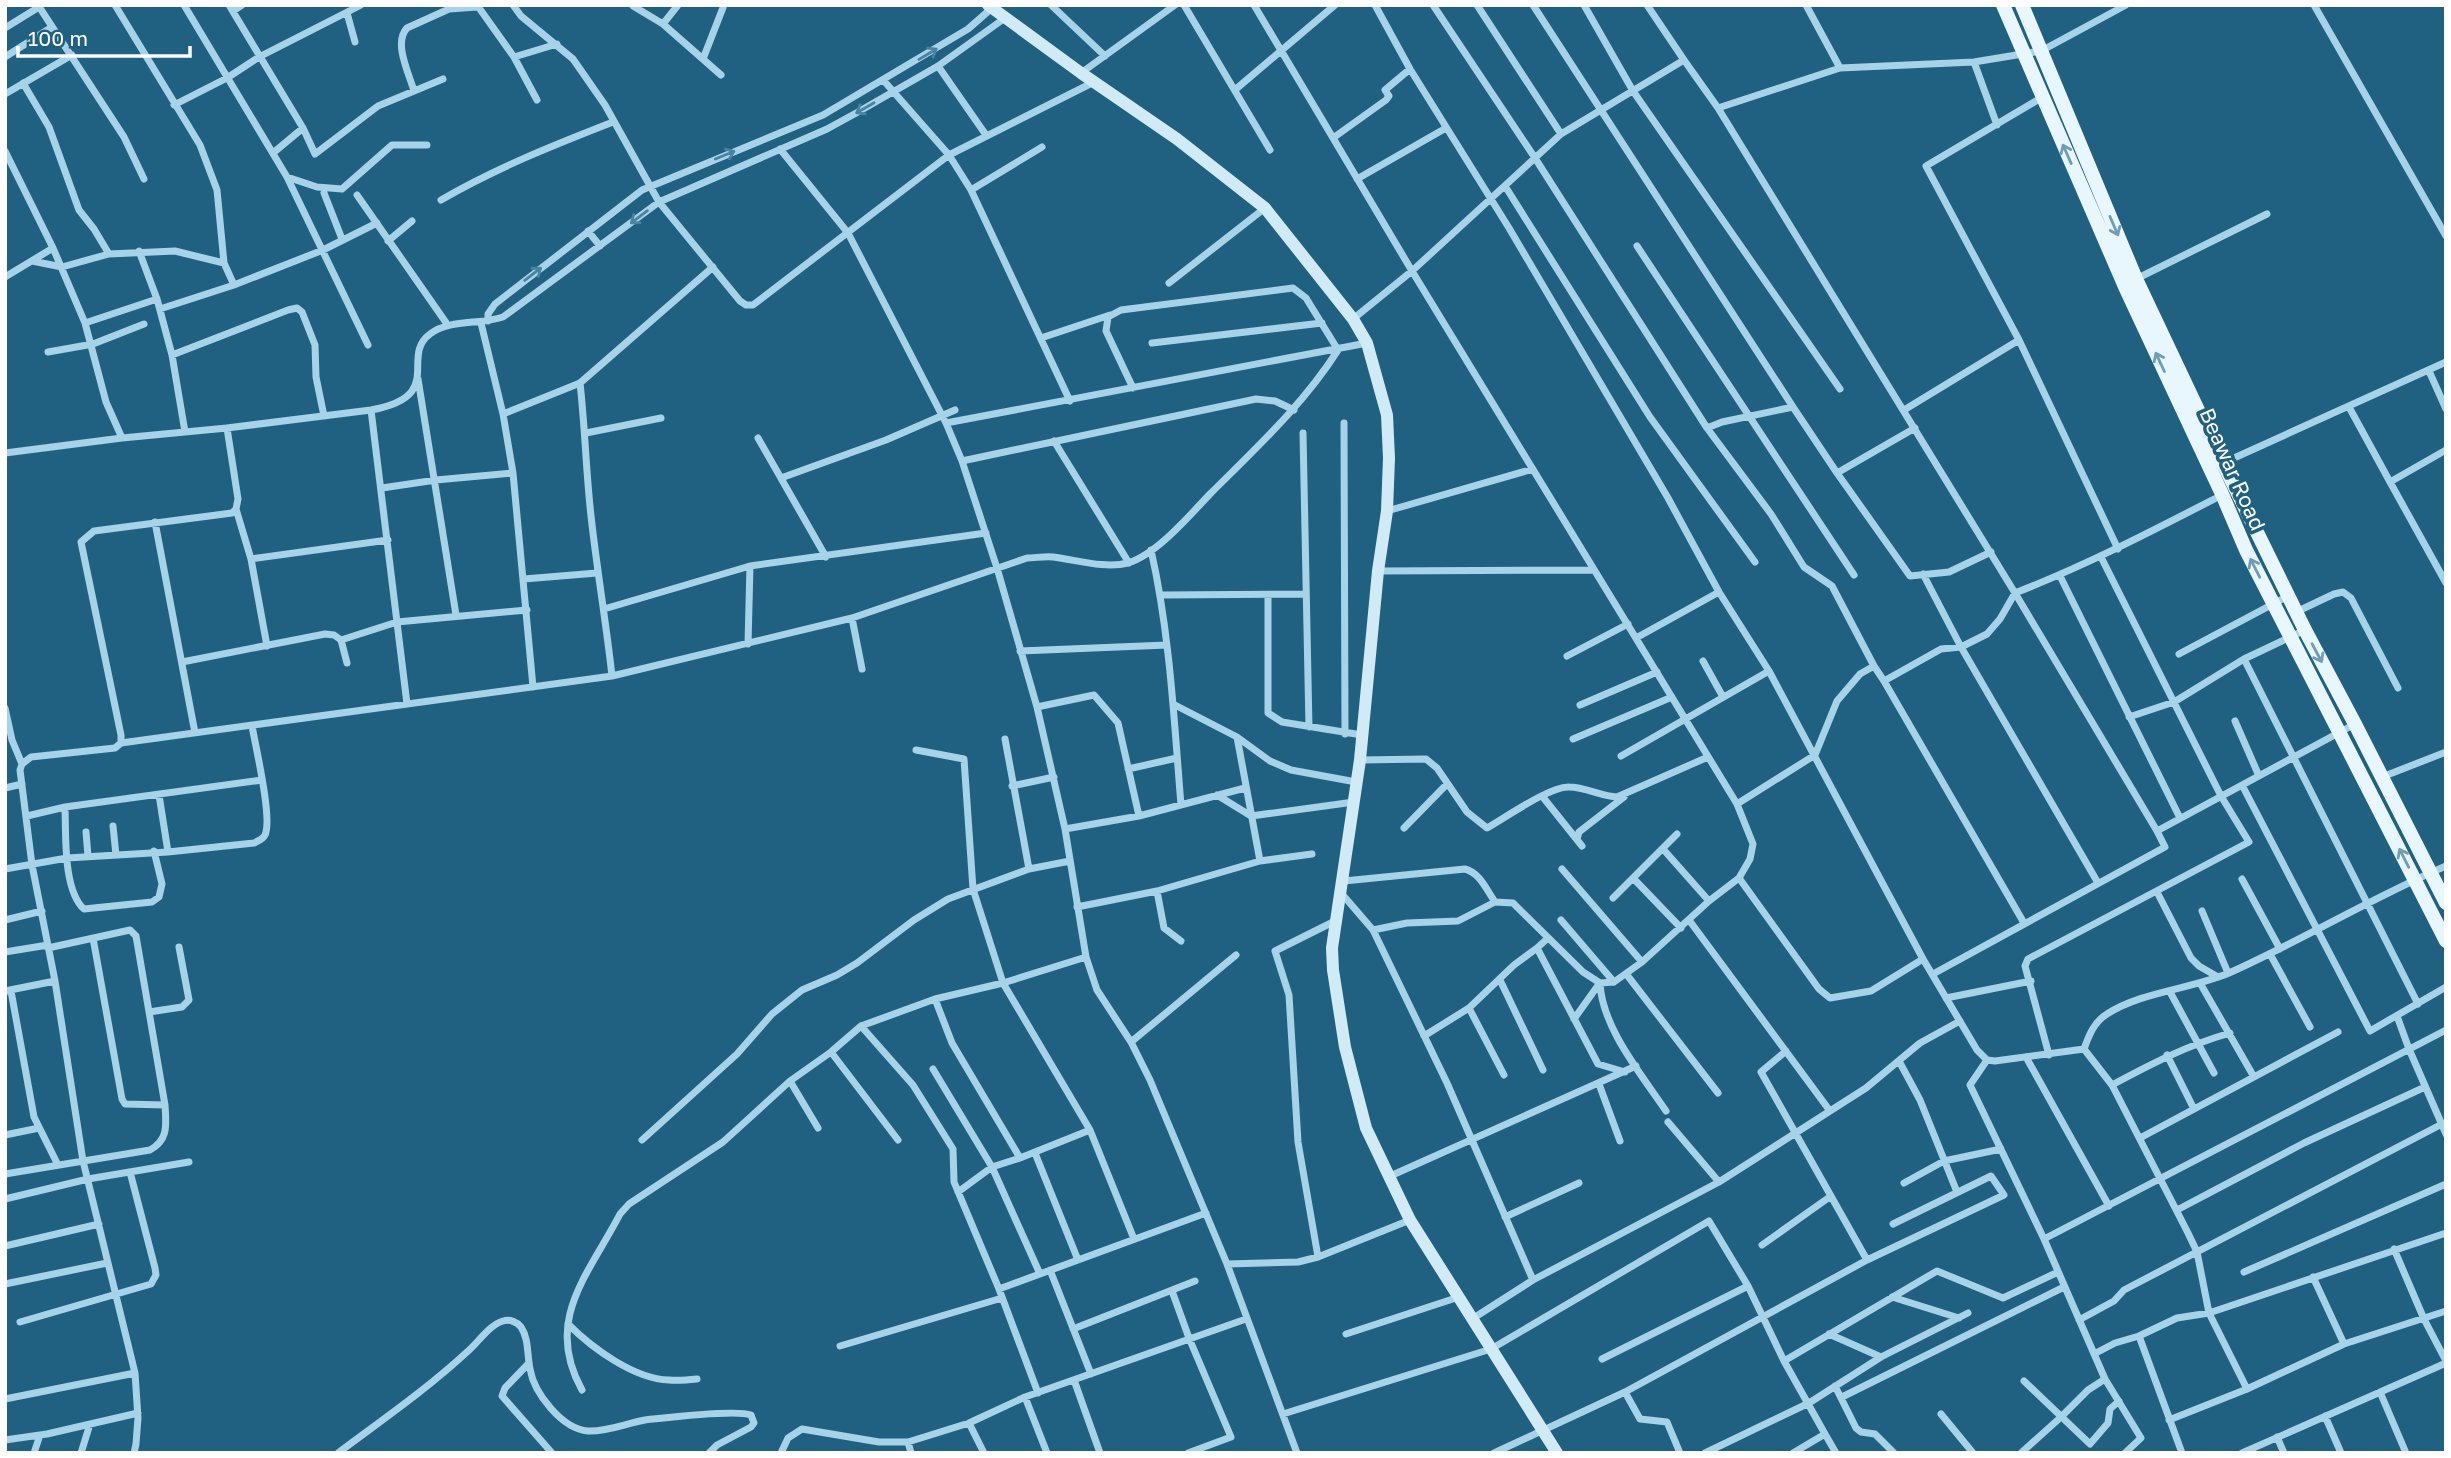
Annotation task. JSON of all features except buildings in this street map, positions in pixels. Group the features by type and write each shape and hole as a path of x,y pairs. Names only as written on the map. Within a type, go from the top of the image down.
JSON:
{"main road":[{"name":"Beawar Road","path":"2003,5 2126,289 2446,903"},
{"name":"Beawar Road","path":"2022,5 2136,279 2223,463 2246,550 2446,940"}],"street":[{"path":"114,5 200,145 217,190 224,263 234,285"},
{"path":"184,5 287,177 368,345"},
{"path":"243,5 231,8 303,128 315,155 378,107 443,79"},
{"path":"174,106 227,78 259,57 361,5"},
{"path":"513,5 521,16 573,59 605,105 659,202 740,301 753,305 949,155 1094,82"},
{"path":"663,24 678,5"},
{"path":"702,59 724,5"},
{"path":"1051,5 1105,56"},
{"path":"1081,73 1175,5"},
{"path":"1184,5 1270,150"},
{"path":"1254,5 1412,271 1737,804 1753,844 1750,859 1739,878 1709,901 1627,975 1614,982 1600,983 1583,972 1513,903 1495,902 1458,921 1408,923 1373,930"},
{"path":"1236,89 1335,5"},
{"path":"1375,5 1409,69 1509,228 1661,486 1719,592 1769,671 1923,959 1976,1050 1987,1060 2084,1049"},
{"path":"1433,5 1535,158 1707,428 1771,514 1804,567 1832,586 1874,666 2024,923"},
{"path":"1477,5 1561,134"},
{"path":"1533,5 1793,407 1910,576 1949,572 1991,552"},
{"path":"1584,5 1633,91 1840,389"},
{"path":"1647,5 1718,108 1904,410 2165,847 1933,974"},
{"path":"1806,5 1840,68"},
{"path":"1718,108 1840,68 1974,62 2041,51 2126,5"},
{"path":"2314,5 2446,236"},
{"path":"5,28 39,6 124,137 144,179"},
{"path":"414,91 401,44 402,34 407,28 449,9 477,6 514,57 537,100"},
{"path":"633,6 663,24 721,75"},
{"path":"533,687 513,473 484,322 495,304 649,187 823,115 968,29 990,7 1177,139 1265,208 1353,319 1367,343 1387,415 1390,458 1387,511 1378,571 1361,748 1343,888 1332,948 1345,1047 1366,1128 1410,1220 1557,1453"},
{"path":"346,13 355,42"},
{"path":"5,453 227,428 395,405 413,392 423,339 447,324 484,322 503,317 659,202 827,129 938,66 1005,18"},
{"path":"5,57 52,27"},
{"path":"514,57 557,44"},
{"path":"5,94 72,55"},
{"path":"1353,319 1412,271 1561,134 1684,60"},
{"path":"1974,62 1997,125"},
{"path":"938,66 986,135"},
{"path":"1333,138 1386,100 1388,96 1385,90 1409,69"},
{"path":"884,81 949,155 971,190 1070,401"},
{"path":"23,83 49,127 79,210 109,254"},
{"path":"2041,98 1926,166 2019,340 2118,549"},
{"path":"441,200 470,183 542,150 613,122"},
{"path":"273,153 303,128"},
{"path":"1357,179 1446,128"},
{"path":"287,177 317,187 342,189 392,145 427,145"},
{"path":"971,190 1042,148"},
{"path":"780,149 848,233 942,415 962,461 997,568 1037,707 1065,829 1086,957 1097,990 1131,1042 1150,1080 1227,1264 1297,1453"},
{"path":"5,151 62,267 85,323 93,344 106,401 122,438"},
{"path":"1505,186 1650,417 1755,562"},
{"path":"324,193 342,239"},
{"path":"358,195 447,324"},
{"path":"1169,282 1265,208"},
{"path":"2136,279 2267,214"},
{"path":"388,241 412,221"},
{"path":"160,309 234,285 323,250 377,223"},
{"path":"588,232 600,246"},
{"path":"1637,246 1854,575"},
{"path":"5,277 53,248"},
{"path":"139,251 157,299 172,355 185,432"},
{"path":"32,261 62,267 109,254 175,251 224,263"},
{"path":"503,414 580,383 713,267"},
{"path":"1041,338 1121,310 1186,299 1293,288 1306,298 1338,350"},
{"path":"85,323 157,299"},
{"path":"172,355 297,308 302,312 315,345 316,377 324,416"},
{"path":"1111,314 1105,323 1106,331 1133,388"},
{"path":"1152,343 1322,323"},
{"path":"48,352 93,344 144,324"},
{"path":"1904,410 2019,340"},
{"path":"946,424 1367,343"},
{"path":"22,764 32,757 115,748 121,743 612,676 852,618 1027,558 1050,557 1110,565 1129,562 1151,550 1179,526 1294,410 1338,350"},
{"path":"2223,463 2446,362"},
{"path":"2429,371 2446,409"},
{"path":"418,375 456,615"},
{"path":"580,383 597,573 612,676"},
{"path":"962,461 1256,399 1275,401 1294,410"},
{"path":"1707,428 1722,422 1793,407"},
{"path":"2348,407 2446,583"},
{"path":"371,410 407,704"},
{"path":"780,478 886,440 955,410"},
{"path":"586,433 661,418"},
{"path":"1344,423 1345,734"},
{"path":"227,428 238,499 236,509 251,559 267,646"},
{"path":"1837,473 1915,428"},
{"path":"1303,433 1309,727"},
{"path":"758,438 826,557"},
{"path":"1054,441 1129,562"},
{"path":"2390,482 2446,450"},
{"path":"1387,511 1533,469"},
{"path":"382,488 513,473"},
{"path":"1884,681 1941,649 1961,647 1987,634 2000,619 2015,593 2118,549 2229,491"},
{"path":"121,743 81,542 94,531 232,513 236,509"},
{"path":"155,522 195,733"},
{"path":"604,608 750,566 986,533"},
{"path":"251,559 388,540"},
{"path":"1151,550 1161,595 1167,645 1181,805"},
{"path":"2049,1055 2025,966 2028,958 2249,842 2221,796 2101,556"},
{"path":"747,644 750,566"},
{"path":"1378,571 1594,569"},
{"path":"524,579 597,573"},
{"path":"1923,575 1961,647 2098,883"},
{"path":"2060,576 2180,818"},
{"path":"1636,638 1719,592"},
{"path":"2296,612 2343,592 2351,598 2398,688"},
{"path":"1161,595 1306,594"},
{"path":"1268,596 1268,713 1282,722 1345,734 1361,748 1426,759 1437,768 1467,812 1487,828 1558,788 1569,787 1617,797 1708,757"},
{"path":"2179,654 2288,596"},
{"path":"341,640 397,622 527,610"},
{"path":"852,618 862,669"},
{"path":"1567,656 1628,624"},
{"path":"2129,717 2174,702 2244,659 2305,630"},
{"path":"181,663 325,634 334,635 341,640 347,663"},
{"path":"1020,651 1167,645"},
{"path":"2244,659 2418,1004"},
{"path":"1703,661 1723,697"},
{"path":"1737,804 1815,755 1837,701 1860,674 1874,666"},
{"path":"1621,756 1769,671"},
{"path":"1580,705 1657,672"},
{"path":"1037,707 1094,695 1118,723 1139,816"},
{"path":"1573,739 1672,698"},
{"path":"1173,704 1237,737 1270,761 1291,770 1356,782"},
{"path":"5,708 9,741 22,764 32,865 55,981 83,1161 135,1373 138,1413 134,1453"},
{"path":"2235,721 2259,776"},
{"path":"2157,831 2355,724"},
{"path":"5,869 67,858 254,843 263,838 267,824 252,726"},
{"path":"1237,737 1260,861"},
{"path":"1005,739 1029,869"},
{"path":"916,750 964,758 973,889 1003,984 1090,1130 1134,1239"},
{"path":"2382,778 2446,752"},
{"path":"1128,769 1177,758"},
{"path":"1012,786 1054,777"},
{"path":"27,816 65,807 262,780"},
{"path":"1404,828 1447,783"},
{"path":"5,788 22,784"},
{"path":"2242,785 2370,1031 2446,987"},
{"path":"1065,829 1139,816 1245,788"},
{"path":"1542,796 1580,843 1579,832 1630,793"},
{"path":"159,795 168,852"},
{"path":"1217,795 1251,816 1354,802"},
{"path":"65,807 67,858 74,895 79,904 88,910 152,902 159,897 162,884 154,852"},
{"path":"113,826 116,855"},
{"path":"86,832 88,856"},
{"path":"1613,898 1677,834"},
{"path":"1664,849 1709,901"},
{"path":"1077,907 1157,891 1260,861 1312,854"},
{"path":"642,1140 737,1054 787,1001 802,990 857,963 933,907 1029,869 1070,861"},
{"path":"2084,1049 2092,1027 2106,1014 2127,1003 2228,973 2280,949 2367,902 2446,866"},
{"path":"1343,888 1465,869 1478,876 1495,902"},
{"path":"1562,869 1642,962"},
{"path":"1633,878 1681,928"},
{"path":"1739,878 1819,989 1830,998 1871,991 1923,959"},
{"path":"2242,879 2280,949"},
{"path":"1343,888 1373,930 1534,1280"},
{"path":"1157,891 1164,928 1181,941"},
{"path":"2157,892 2191,958 2209,980 2230,1033 2254,1077"},
{"path":"5,920 42,911"},
{"path":"2202,911 2228,973"},
{"path":"1561,919 1614,982"},
{"path":"1689,920 1830,1111"},
{"path":"1318,1257 1298,1142 1289,995 1275,951 1337,921"},
{"path":"5,952 133,931 165,1105 166,1128 159,1145 150,1150 5,1174"},
{"path":"93,938 122,1099 125,1104 132,1106 165,1105"},
{"path":"1424,1036 1469,1008 1548,938"},
{"path":"149,1012 182,1007 189,999 179,947"},
{"path":"1537,948 1598,1064 1625,1072"},
{"path":"2270,954 2310,1027"},
{"path":"1131,1042 1236,955"},
{"path":"582,1390 571,1371 568,1357 571,1308 579,1286 620,1214 629,1204 723,1142 790,1081 831,1052 861,1026 935,999 1003,984 1086,957"},
{"path":"1627,975 1718,1093"},
{"path":"1947,998 2029,978"},
{"path":"1500,979 1543,1070"},
{"path":"55,981 8,991 34,1117 58,1165"},
{"path":"1574,1019 1600,983"},
{"path":"1600,983 1603,1007 1636,1066 1666,1111"},
{"path":"2170,992 2214,1073"},
{"path":"935,999 952,1043 1020,1158"},
{"path":"1469,1008 1504,1075"},
{"path":"2397,1016 2446,1134"},
{"path":"1472,1319 1534,1280 1718,1182 1866,1088 1920,1043 1959,1021"},
{"path":"861,1026 913,1085 953,1149 954,1182 999,1289 1038,1393"},
{"path":"2044,1239 2446,1030"},
{"path":"2140,1138 2338,1032"},
{"path":"2112,1085 2167,1055 2230,1033"},
{"path":"2084,1049 2112,1085 2177,1210 2197,1252 2209,1313 2247,1390"},
{"path":"1786,1051 1761,1072 1867,1260"},
{"path":"831,1052 898,1140"},
{"path":"2167,1055 2194,1109"},
{"path":"2026,1057 2109,1206"},
{"path":"1987,1060 1970,1085 2044,1239 2105,1379 2141,1438 2125,1453"},
{"path":"1899,1061 1920,1100 1957,1192"},
{"path":"1388,1177 1636,1066"},
{"path":"933,1069 992,1167 1040,1274"},
{"path":"790,1081 818,1128"},
{"path":"1599,1084 1620,1141"},
{"path":"2177,1210 2304,1143 2426,1087"},
{"path":"1668,1122 1718,1182"},
{"path":"2079,1320 2114,1301 2124,1290 2442,1124"},
{"path":"5,1135 38,1128"},
{"path":"958,1192 992,1167 1090,1130"},
{"path":"1904,1182 1944,1161 2001,1149"},
{"path":"1035,1153 1079,1260"},
{"path":"5,1199 88,1179 189,1162"},
{"path":"20,1322 150,1284 156,1275 130,1172"},
{"path":"1494,1453 1625,1392 1867,1260 2004,1195 1991,1176 1893,1224"},
{"path":"1505,1217 1579,1184"},
{"path":"2244,1272 2446,1184"},
{"path":"1762,1245 1831,1196"},
{"path":"999,1289 1206,1213"},
{"path":"1227,1264 1298,1262 1318,1257 1410,1220"},
{"path":"1283,1414 1491,1349 1709,1221 1748,1286 1784,1361 1836,1453"},
{"path":"5,1245 99,1224"},
{"path":"2094,1354 2177,1318 2209,1313 2446,1233"},
{"path":"2242,1453 2446,1362 2394,1249"},
{"path":"5,1284 107,1264"},
{"path":"1050,1270 1091,1374"},
{"path":"1784,1361 1937,1270 2003,1298 2058,1272"},
{"path":"2313,1277 2344,1345"},
{"path":"1073,1329 1195,1281"},
{"path":"1602,1359 1748,1286"},
{"path":"1842,1397 2064,1286"},
{"path":"1172,1290 1189,1338 1231,1437 1188,1453"},
{"path":"1346,1334 1459,1297"},
{"path":"1892,1297 1959,1318"},
{"path":"840,1346 1002,1298"},
{"path":"2169,1420 2247,1390 2344,1345 2446,1311"},
{"path":"1705,1453 1717,1450 1809,1404 1881,1357 1968,1313"},
{"path":"781,1453 788,1438 802,1429 879,1442 908,1442 969,1423 1025,1397 1246,1318"},
{"path":"338,1453 427,1387 503,1320 514,1321 521,1326 526,1336 529,1363 536,1387 548,1404 573,1427 596,1431 646,1420 725,1414 751,1415 754,1423 751,1427 717,1445 709,1453"},
{"path":"568,1324 590,1344 641,1373 668,1381 698,1379"},
{"path":"1829,1334 1881,1357"},
{"path":"2139,1336 2182,1453"},
{"path":"529,1363 505,1388 502,1396 552,1453"},
{"path":"5,1399 135,1373"},
{"path":"2021,1453 2088,1390 2105,1379"},
{"path":"1074,1380 1100,1453"},
{"path":"2024,1381 2090,1444 2108,1423 2110,1409 2119,1401"},
{"path":"1835,1386 1856,1428 1875,1434 1894,1453"},
{"path":"1625,1392 1640,1419 1667,1422 1680,1453"},
{"path":"2380,1392 2406,1453"},
{"path":"1025,1397 1047,1453"},
{"path":"5,1440 40,1436 138,1413"},
{"path":"1941,1414 1973,1453"},
{"path":"2325,1416 2341,1453"},
{"path":"969,1423 984,1453"},
{"path":"81,1453 90,1424"},
{"path":"1794,1453 1825,1434"},
{"path":"34,1453 40,1436"},
{"path":"2277,1437 2284,1453"},
{"path":"908,1442 911,1453"}]}
